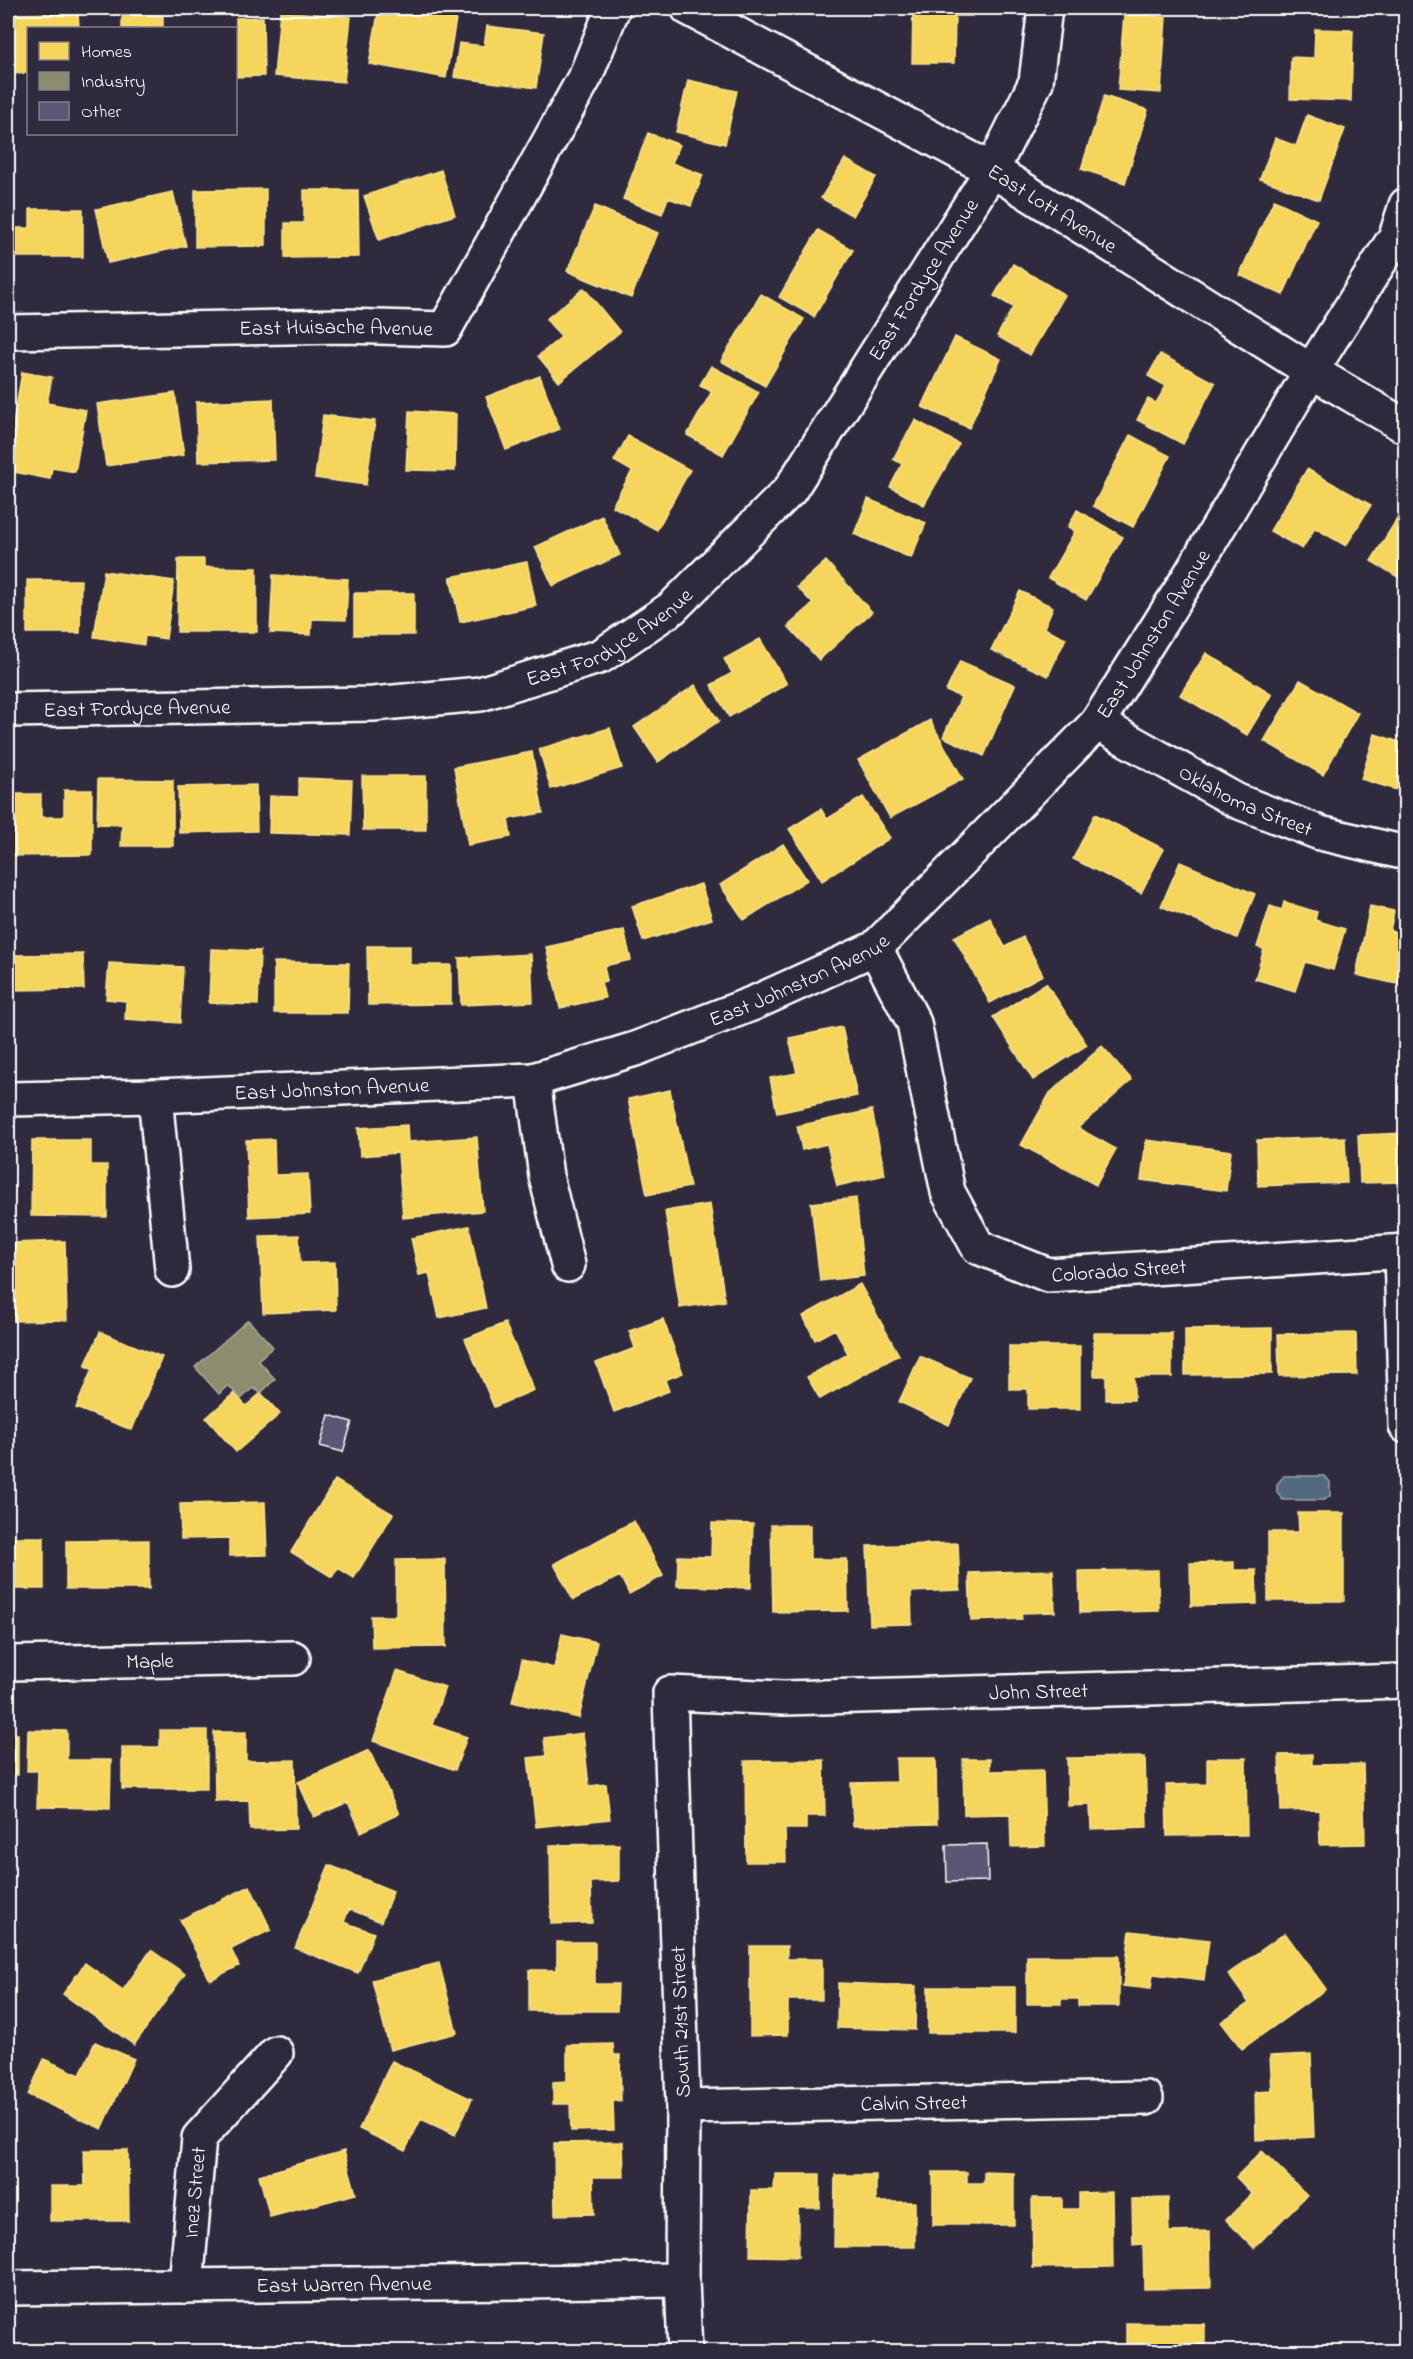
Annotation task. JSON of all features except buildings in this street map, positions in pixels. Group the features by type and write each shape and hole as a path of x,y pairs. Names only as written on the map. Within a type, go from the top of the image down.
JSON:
{"street":[{"name":"East Huisache Avenue","path":"8,332 344,326 445,328 586,75 613,8"},
{"name":"East Lott Avenue","path":"688,8 992,170 1311,371 1406,427"},
{"name":"East Fordyce Avenue","path":"8,710 385,703 480,694 602,656 672,608 790,490 992,170 1036,82 1045,8"},
{"name":"East Johnston Avenue","path":"8,1099 155,1096 533,1080 634,1049 744,1007 875,948 1097,723 1189,577 1311,371 1395,236 1406,205"},
{"name":"Oklahoma Street","path":"1097,723 1237,801 1320,833 1406,854"},
{"name":"Colorado Street","path":"875,948 914,1023 948,1192 978,1247 1048,1275 1403,1251"},
{"path":"533,1080 546,1176 568,1265"},
{"path":"155,1096 172,1270"},
{"path":"1403,1251 1406,1426"},
{"name":"Maple","path":"8,1663 293,1658"},
{"name":"John Street","path":"670,1693 784,1698 1406,1681"},
{"name":"South 21st Street","path":"670,1693 683,2107 682,2280 686,2352"},
{"name":"Inez Street","path":"186,2286 199,2138 276,2054"},
{"name":"Calvin Street","path":"683,2107 1146,2098"},
{"name":"East Warren Avenue","path":"8,2288 682,2280"}],"water":[{"path":"1284,1476 1325,1476 1330,1482 1330,1496 1324,1500 1283,1500 1277,1492 1277,1484"}]}
